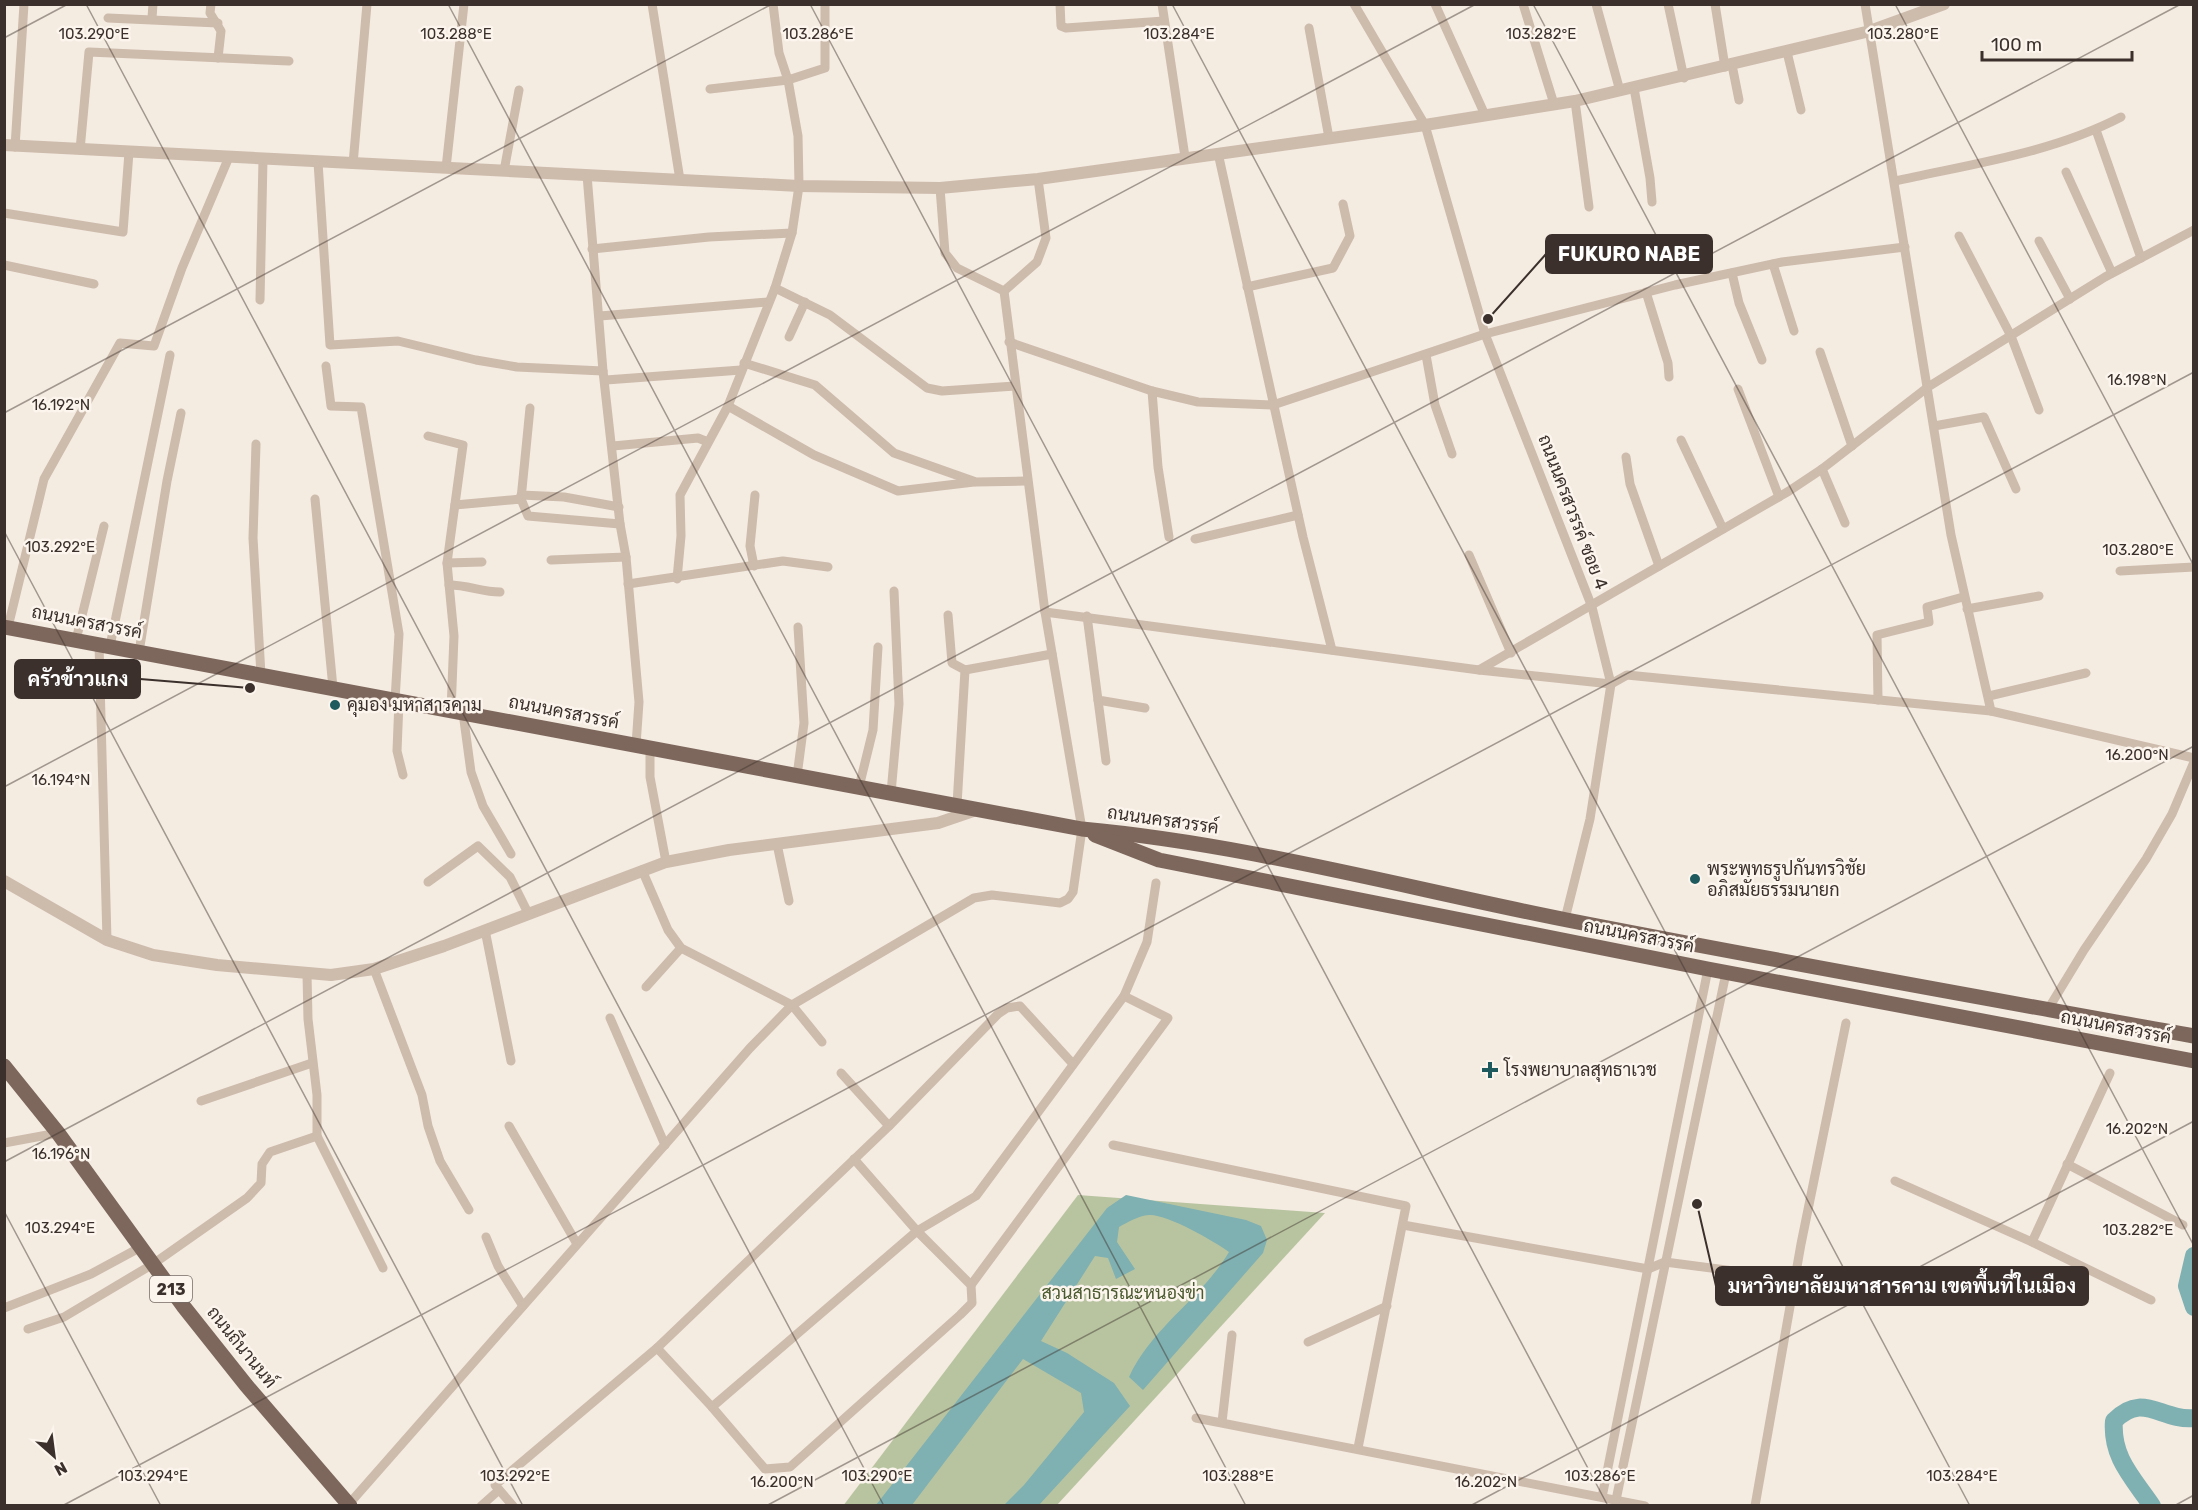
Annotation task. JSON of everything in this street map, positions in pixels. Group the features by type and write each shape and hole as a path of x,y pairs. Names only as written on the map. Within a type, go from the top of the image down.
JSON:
{"main road":[{"name":"ถนนนครสวรรค์","path":"6,627 1082,829 1152,836 1268,856 1565,920 2047,1011 2193,1036"},
{"name":"ถนนนครสวรรค์","path":"1082,829 1147,857 1726,973 2193,1061"},
{"path":"1147,857 1152,836"},
{"path":"1963,1017 1967,995"},
{"name":"ถนนถีนานนท์","path":"4,1066 58,1132 184,1307 246,1385 350,1505"}],"street":[{"path":"24,4 7,147 800,186 940,188 1038,180 1185,157 1425,125 1575,101 1684,78 1870,31 1944,4"},
{"path":"152,18 153,4"},
{"path":"211,4 210,13 221,31 218,58"},
{"path":"353,164 367,4"},
{"path":"446,168 464,4"},
{"path":"652,4 680,180"},
{"path":"677,579 681,536 680,495 728,406 775,288 792,233 800,186 798,136 788,80 779,53 773,4"},
{"path":"710,89 788,80 825,68 825,4"},
{"path":"1060,4 1061,26 1066,28 1164,21"},
{"path":"1162,4 1185,157"},
{"name":"ถนนนครสวรรค์ ซอย 4","path":"1354,4 1425,125 1485,334 1592,607 1611,684 1590,819 1565,920"},
{"path":"1435,4 1485,114"},
{"path":"1523,4 1554,104"},
{"path":"1596,4 1620,91"},
{"path":"1668,4 1684,78"},
{"path":"1715,4 1739,100"},
{"path":"1865,4 1951,535 1991,711"},
{"path":"108,18 152,18 218,23"},
{"path":"1309,28 1329,138"},
{"path":"80,150 89,52 289,61"},
{"path":"1786,52 1801,110"},
{"path":"1634,88 1652,202"},
{"path":"504,171 519,90"},
{"path":"1575,101 1589,207"},
{"path":"1895,181 2024,153 2096,130 2121,117"},
{"path":"2096,130 2141,258"},
{"path":"4,213 123,232 129,152"},
{"path":"1218,153 1298,515 1332,650"},
{"path":"6,627 44,479 120,343 154,346 182,268 229,157"},
{"path":"260,300 263,159"},
{"path":"318,162 330,345 398,341 476,360 518,367 605,375 743,367 815,385 894,453 976,482"},
{"path":"2066,172 2112,273"},
{"path":"587,175 592,249 620,524 626,557 643,747 666,862"},
{"path":"1004,291 1037,262 1046,238 1038,180"},
{"path":"940,188 945,253 957,268 1004,291"},
{"path":"1247,287 1333,268 1350,236 1343,204"},
{"path":"1479,670 1592,607 1779,497 1822,469 1928,387 2112,273 2193,230"},
{"path":"592,249 709,237 792,233"},
{"path":"1959,236 2011,336 2039,410"},
{"path":"2039,241 2070,299"},
{"path":"1009,342 1152,391 1198,402 1273,405 1485,334 1646,292 1773,264 1905,247"},
{"path":"1773,264 1794,331"},
{"path":"4,265 94,284"},
{"path":"1732,273 1739,303 1762,360"},
{"path":"775,288 830,315 927,388 942,391 1015,386"},
{"path":"350,1505 750,1048 792,1005 974,898 992,895 1060,903 1068,899 1073,892 1082,829 1045,612 1026,481 1004,291"},
{"path":"1646,292 1668,363 1669,377"},
{"path":"600,316 768,302"},
{"path":"789,337 805,302"},
{"path":"1820,352 1852,446"},
{"path":"107,940 104,645 170,355"},
{"path":"1426,355 1435,405 1452,454"},
{"path":"327,366 331,406 361,407 399,634 397,751 403,775"},
{"path":"1738,389 1779,497"},
{"path":"1152,391 1158,467 1169,537"},
{"path":"728,406 814,455 898,491 976,482 1026,481"},
{"path":"530,408 520,497 528,516 620,524"},
{"path":"139,652 167,481 181,413"},
{"path":"1934,426 1984,417 2016,489"},
{"path":"428,436 464,445 447,563 454,636 457,712 471,772 483,806 511,854"},
{"path":"613,446 698,438 708,442"},
{"path":"1681,440 1723,529"},
{"path":"256,444 253,538 261,675"},
{"path":"1626,457 1630,484 1659,566"},
{"path":"1822,469 1845,523"},
{"path":"754,566 750,546 755,495"},
{"path":"455,505 520,497 564,497 619,507"},
{"path":"315,499 333,688"},
{"path":"1195,539 1298,515"},
{"path":"76,640 104,526"},
{"path":"1469,555 1510,653"},
{"path":"551,560 626,557"},
{"path":"628,584 677,579 783,561 828,567"},
{"path":"447,563 482,562"},
{"path":"2120,571 2193,567"},
{"path":"449,585 468,585 487,592 500,592"},
{"path":"891,793 899,704 894,591"},
{"path":"1967,609 2039,596"},
{"path":"1878,700 1877,634 1929,622 1927,607 1964,597"},
{"path":"1045,612 1479,670 1611,684 1627,675 1991,711 2193,760 2172,814 2146,860 2090,941 2047,1011"},
{"path":"948,615 952,663 965,670 1052,654"},
{"path":"1087,616 1106,761"},
{"path":"797,776 804,723 798,627"},
{"path":"859,787 873,729 878,647"},
{"path":"957,806 965,670"},
{"path":"1989,696 2086,673"},
{"path":"1098,700 1145,708"},
{"path":"4,881 107,940 157,956 331,975 374,969 666,862 777,844 938,823 977,809"},
{"path":"777,844 789,901"},
{"path":"428,882 478,846 510,877 528,913"},
{"path":"642,870 668,930 681,948 792,1005 822,1042"},
{"path":"712,1407 917,1231 976,1196 1124,996 1147,942 1156,883"},
{"path":"485,930 510,1061"},
{"path":"646,987 681,948"},
{"path":"374,969 422,1095 428,1126 440,1161 469,1210"},
{"path":"1602,1497 1708,969"},
{"path":"1616,1500 1726,973"},
{"path":"307,974 312,1063 318,1095 317,1136 383,1268"},
{"path":"657,1348 765,1469 790,1467 972,1303 971,1285 1168,1018 1124,996"},
{"path":"499,1506 510,1502 495,1485 657,1348 889,1126 1007,1008 1020,1006 1073,1064"},
{"path":"610,1018 665,1145"},
{"path":"1755,1506 1795,1279 1846,1023"},
{"path":"201,1101 312,1063"},
{"path":"841,1073 889,1126"},
{"path":"2032,1242 2110,1073"},
{"path":"1686,1082 1702,1086"},
{"path":"509,1126 577,1244"},
{"path":"4,1143 58,1132"},
{"path":"28,1329 64,1317 153,1264 248,1198 261,1183 262,1164 270,1152 317,1136"},
{"path":"1674,1140 1690,1142"},
{"path":"1113,1145 1406,1206 1358,1448"},
{"path":"854,1159 917,1231 971,1285"},
{"path":"2067,1164 2183,1225"},
{"path":"1895,1182 2032,1242 2151,1300"},
{"path":"1664,1191 1680,1194"},
{"path":"1402,1225 1648,1269 1665,1262 1795,1279"},
{"path":"486,1236 498,1266 523,1306"},
{"path":"4,1308 91,1274 141,1247"},
{"path":"1308,1342 1387,1306"},
{"path":"1638,1319 1653,1322"},
{"path":"1222,1422 1232,1335"},
{"path":"1630,1359 1644,1362"},
{"path":"1618,1414 1633,1417"},
{"path":"1196,1418 1645,1506"},
{"path":"481,1506 499,1490"}],"green space":[{"name":"สวนสาธารณะหนองข่า","path":"1078,1195 1325,1213 1057,1505 843,1506"}],"water":[{"path":"1126,1195 1246,1220 1261,1226 1267,1240 1263,1253 1143,1390 1129,1377 1139,1359 1163,1328 1218,1269 1229,1252 1190,1229 1157,1216 1141,1217 1119,1227 1117,1242 1135,1269 1116,1279 1108,1258 1095,1256 1041,1341 1067,1353 1114,1383 1130,1406 1039,1505 1004,1505 1024,1485 1084,1412 1081,1393 1023,1359 912,1505 876,1505 1107,1208"}],"waterway":[{"path":"2194,1256 2187,1286 2194,1307"},
{"path":"2152,1506 2120,1456 2116,1446 2114,1421 2124,1412 2134,1408 2152,1409 2172,1416 2194,1418"}],"place":[{"name":"FUKURO NABE","path":"1488,319"},
{"name":"ครัวข้าวแกง","path":"250,688"},
{"name":"คุมอง มหาสารคาม","path":"335,705"},
{"name":"พระพุทธรูปกันทรวิชัย อภิสมัยธรรมนายก","path":"1695,879"},
{"name":"โรงพยาบาลสุทธาเวช","path":"1490,1070"},
{"name":"มหาวิทยาลัยมหาสารคาม เขตพื้นที่ในเมือง","path":"1697,1204"}]}
